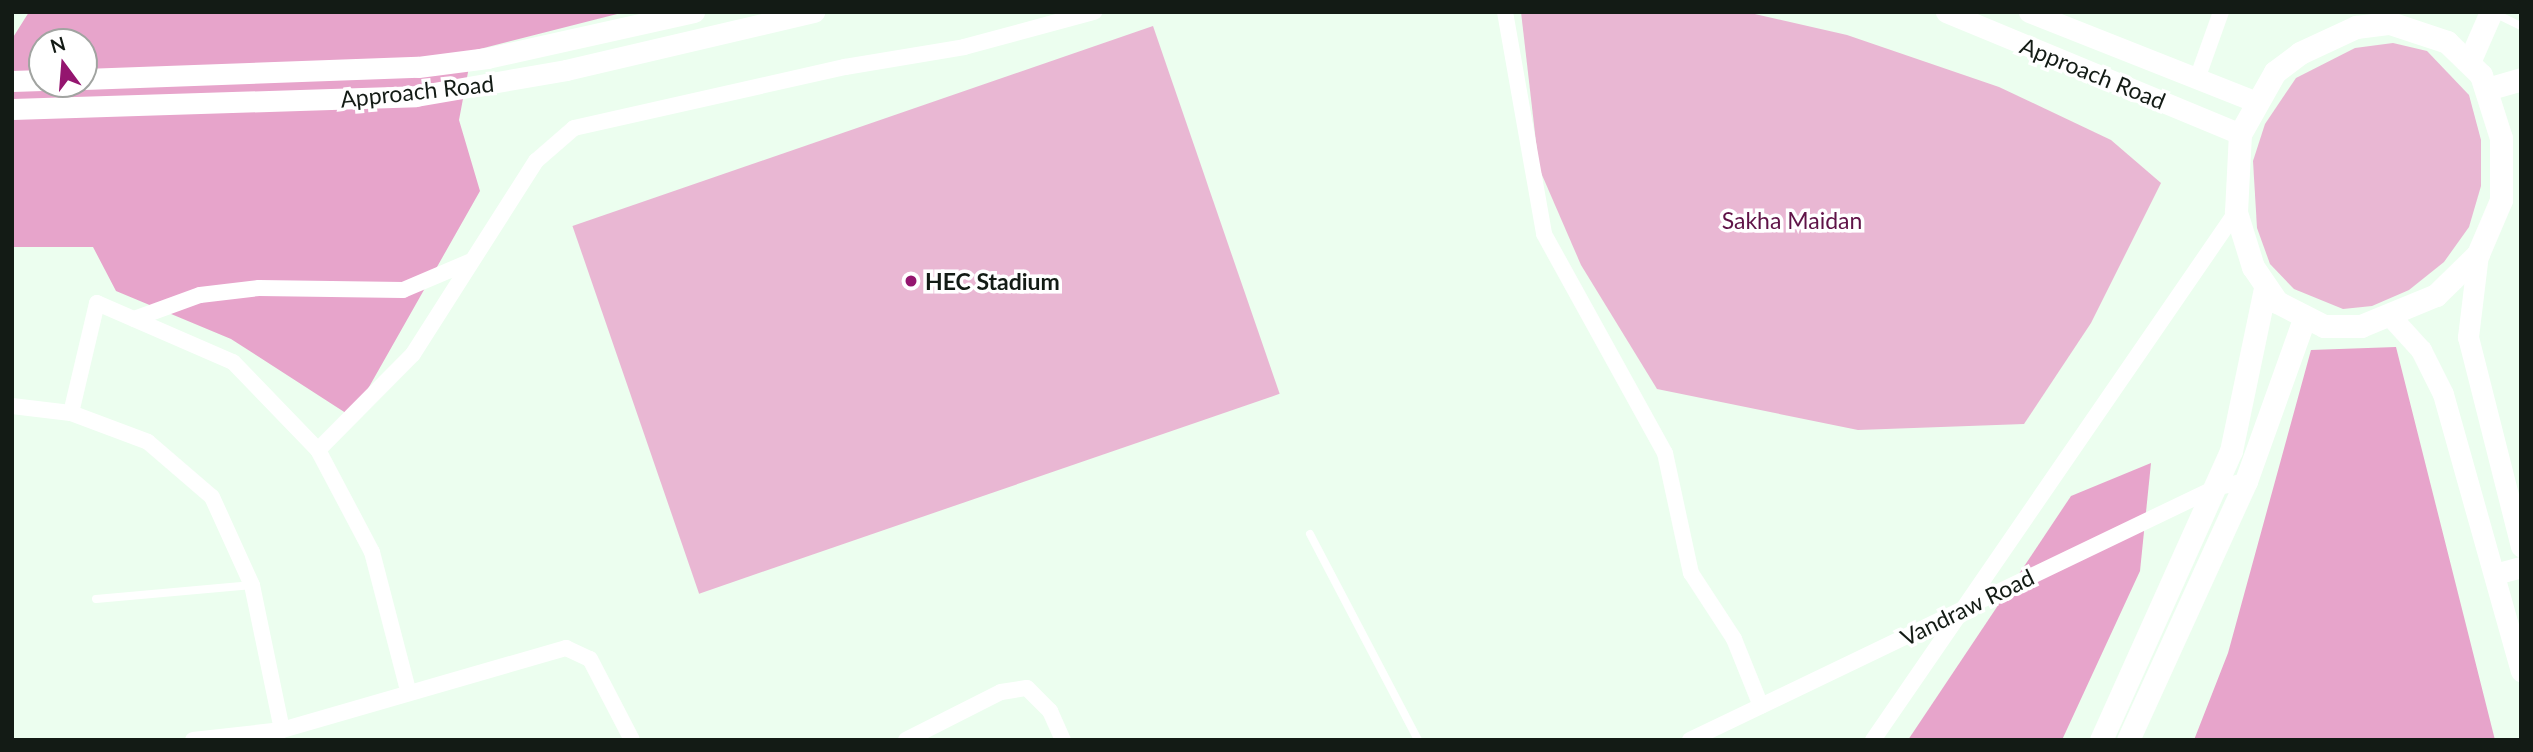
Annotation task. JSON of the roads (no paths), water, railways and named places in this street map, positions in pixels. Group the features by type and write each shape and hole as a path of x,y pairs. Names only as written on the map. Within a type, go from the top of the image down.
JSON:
{"main road":[{"path":"2470,60 2492,12"},
{"path":"2379,18 2414,26 2470,60 2511,134 2501,200 2478,254 2436,295 2391,317 2343,327 2304,319 2265,289 2236,212 2240,134 2254,101 2300,53 2379,18"},
{"path":"2487,89 2521,79"},
{"path":"2101,740 2231,451 2265,289"},
{"path":"2129,740 2246,481 2304,319"}],"street":[{"name":"Approach Road","path":"98,78 418,67 487,58 694,12"},
{"name":"Approach Road","path":"12,108 416,96 566,70 814,12"},
{"path":"318,450 413,354 469,262 536,161 574,128 845,66 964,47 1094,12"},
{"path":"1505,12 1544,234 1665,453 1691,573 1734,639 1760,706"},
{"name":"Approach Road","path":"1945,12 2240,134"},
{"name":"Approach Road","path":"2029,12 2254,101"},
{"path":"2197,79 2221,12"},
{"path":"1873,740 1955,612 2236,212"},
{"path":"2478,254 2468,337 2521,546"},
{"path":"134,319 200,295 247,289 404,290 469,262"},
{"path":"71,413 97,303 233,362 318,450 372,552 408,690"},
{"path":"2391,317 2421,350 2443,394 2521,671"},
{"path":"12,406 71,413 148,442 195,477 225,516 252,586 282,730"},
{"name":"Vandraw Road","path":"1690,740 2215,488 2246,481"},
{"path":"2495,573 2521,567"},
{"path":"193,740 282,730 408,690 575,649 598,671 632,740"},
{"path":"906,740 1001,692 1027,688 1050,711 1063,740"}],"lane":[{"path":"2492,12 2521,26"},
{"path":"1310,534 1418,740"},
{"path":"96,599 252,586"}],"place":[{"name":"HEC Stadium","path":"911,281"}],"park label":[{"name":"Sakha Maidan","path":"1792,220"}]}
